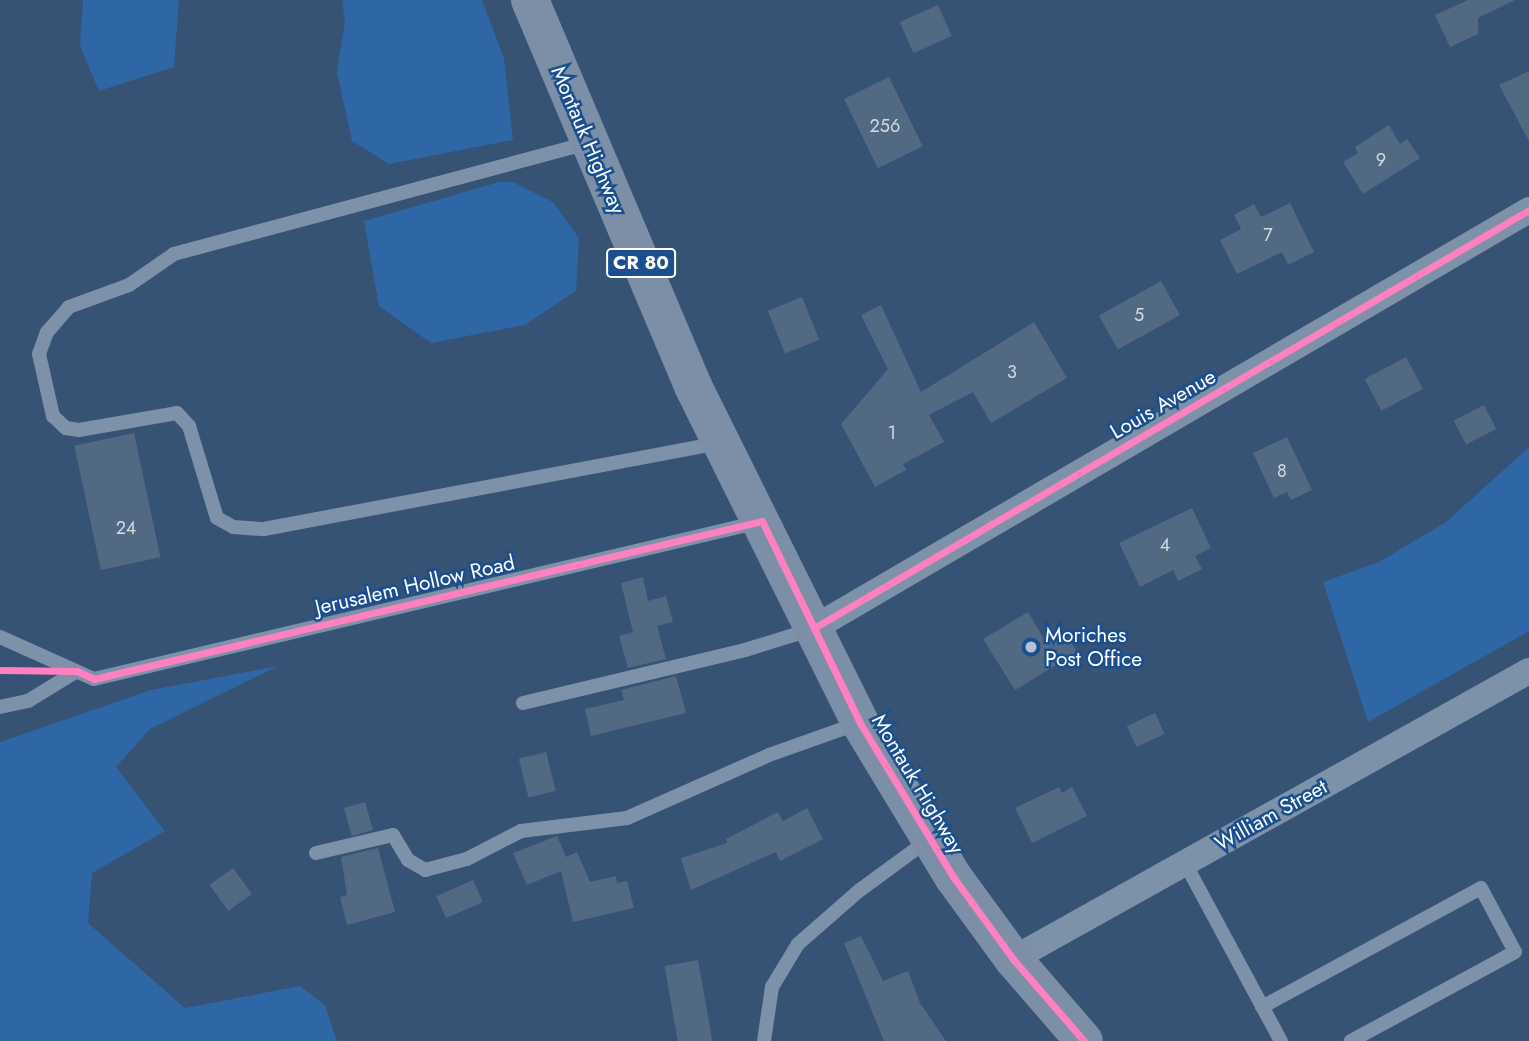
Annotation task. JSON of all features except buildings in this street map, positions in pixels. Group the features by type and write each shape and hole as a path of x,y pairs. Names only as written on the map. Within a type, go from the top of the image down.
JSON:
{"main road":[{"name":"Montauk Highway","path":"530,0 722,442 860,723 932,837 954,878 1013,959 1084,1041"}],"street":[{"name":"Louis Avenue","path":"814,628 1529,210"},
{"name":"William Street","path":"1013,959 1529,671"}],"lane":[{"path":"590,143 174,254 129,285 69,307 47,332 38,354 53,416 66,428 79,430 177,413 189,426 217,518 233,527 254,528 722,442"},
{"name":"Jerusalem Hollow Road","path":"0,638 94,678 762,521"},
{"path":"523,703 745,650 814,628"},
{"path":"0,707 28,701 77,671"},
{"path":"316,853 393,835 416,868 425,870 467,859 521,831 627,818 769,755 860,723"},
{"path":"765,1041 772,987 798,944 860,890 932,837"},
{"path":"1185,863 1280,1041"},
{"path":"1262,1007 1481,888 1515,952 1351,1041"}],"shaded area":[{"path":"83,0 179,0 174,67 99,91 80,46"},
{"path":"342,0 482,0 504,58 513,140 389,164 352,141 337,72 345,21"},
{"path":"499,182 513,182 553,202 579,238 576,291 525,325 431,343 379,306 364,221"},
{"path":"1529,447 1529,631 1368,722 1323,582 1379,562 1446,522"},
{"path":"278,666 150,729 116,767 165,831 92,873 88,923 185,1008 300,986 325,1005 337,1041 0,1041 0,742 151,690"}],"cycle path":[{"path":"814,628 1529,210"},
{"path":"0,670 77,671 94,679 762,521 860,723 954,878 1013,959 1084,1041"}],"place":[{"name":"Moriches Post Office","path":"1031,647"}]}
